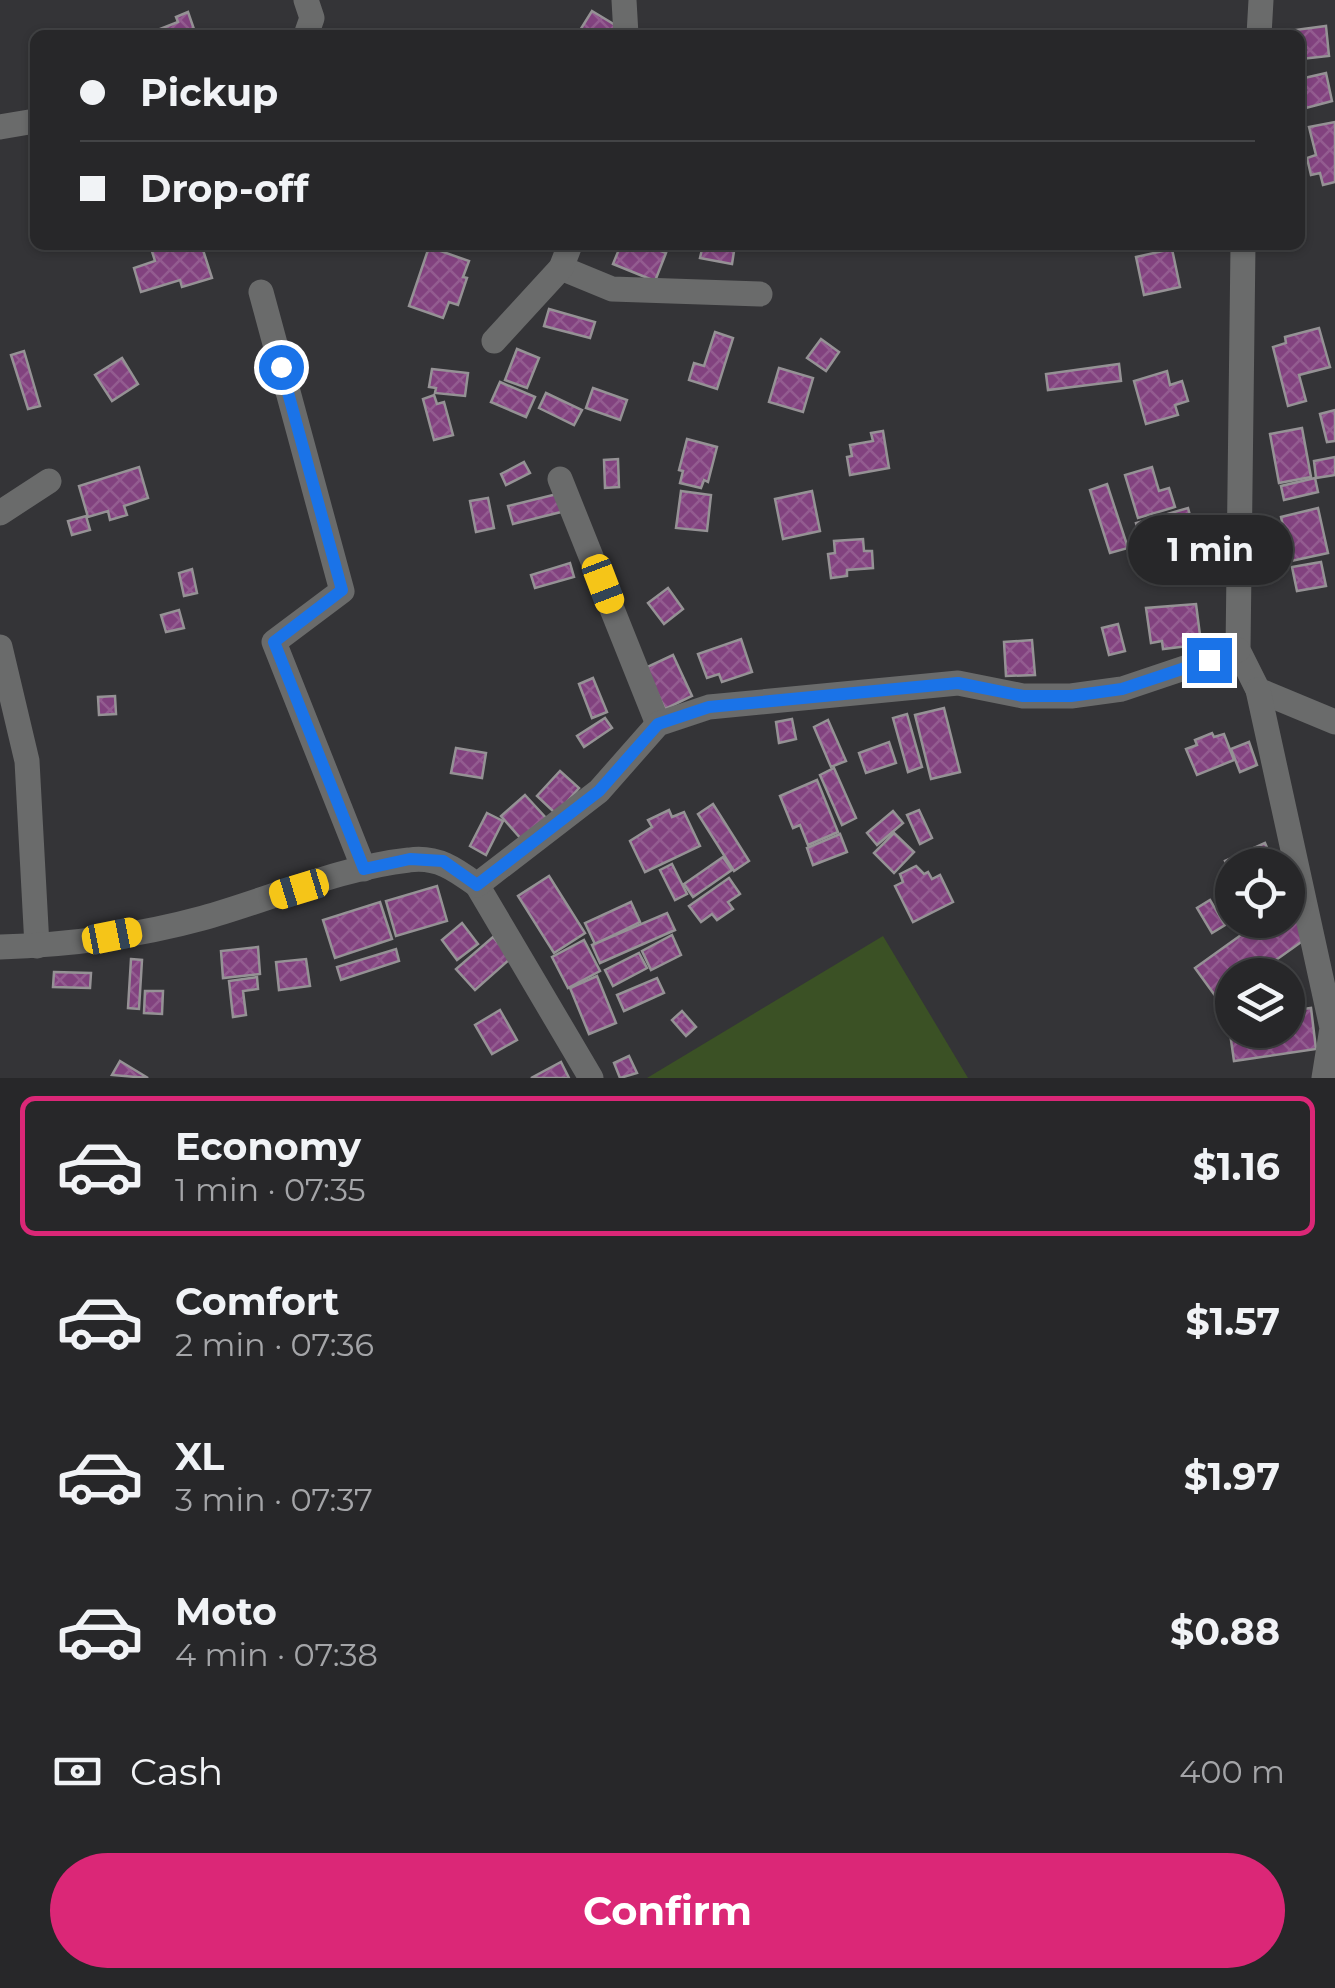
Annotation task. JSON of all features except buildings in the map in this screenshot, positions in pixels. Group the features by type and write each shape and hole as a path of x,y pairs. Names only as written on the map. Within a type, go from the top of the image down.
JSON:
{"street":[{"path":"306,0 312,18 308,30"},
{"path":"624,0 626,30"},
{"path":"1259,30 1262,0"},
{"path":"0,127 30,122"},
{"path":"1243,250 1238,650 1258,690 1332,1028 1324,1078"},
{"path":"494,341 566,257 612,289 760,294"},
{"path":"261,292 342,590 274,642 364,869"},
{"path":"560,479 658,724"},
{"path":"0,514 49,482"},
{"path":"0,647 27,761 37,946"},
{"path":"477,885 599,791 658,724 709,707 958,683 1023,696 1071,696 1122,689 1238,650"},
{"path":"1258,690 1335,722"},
{"path":"0,947 83,942 201,918 364,869 410,859 443,861 477,885 591,1078"}],"green space":[{"path":"883,936 968,1078 647,1078"}],"route":[{"path":"281,367 342,590 274,642 364,869 410,859 443,861 477,885 599,791 658,724 709,707 958,683 1023,696 1071,696 1122,689 1209,660"}]}
